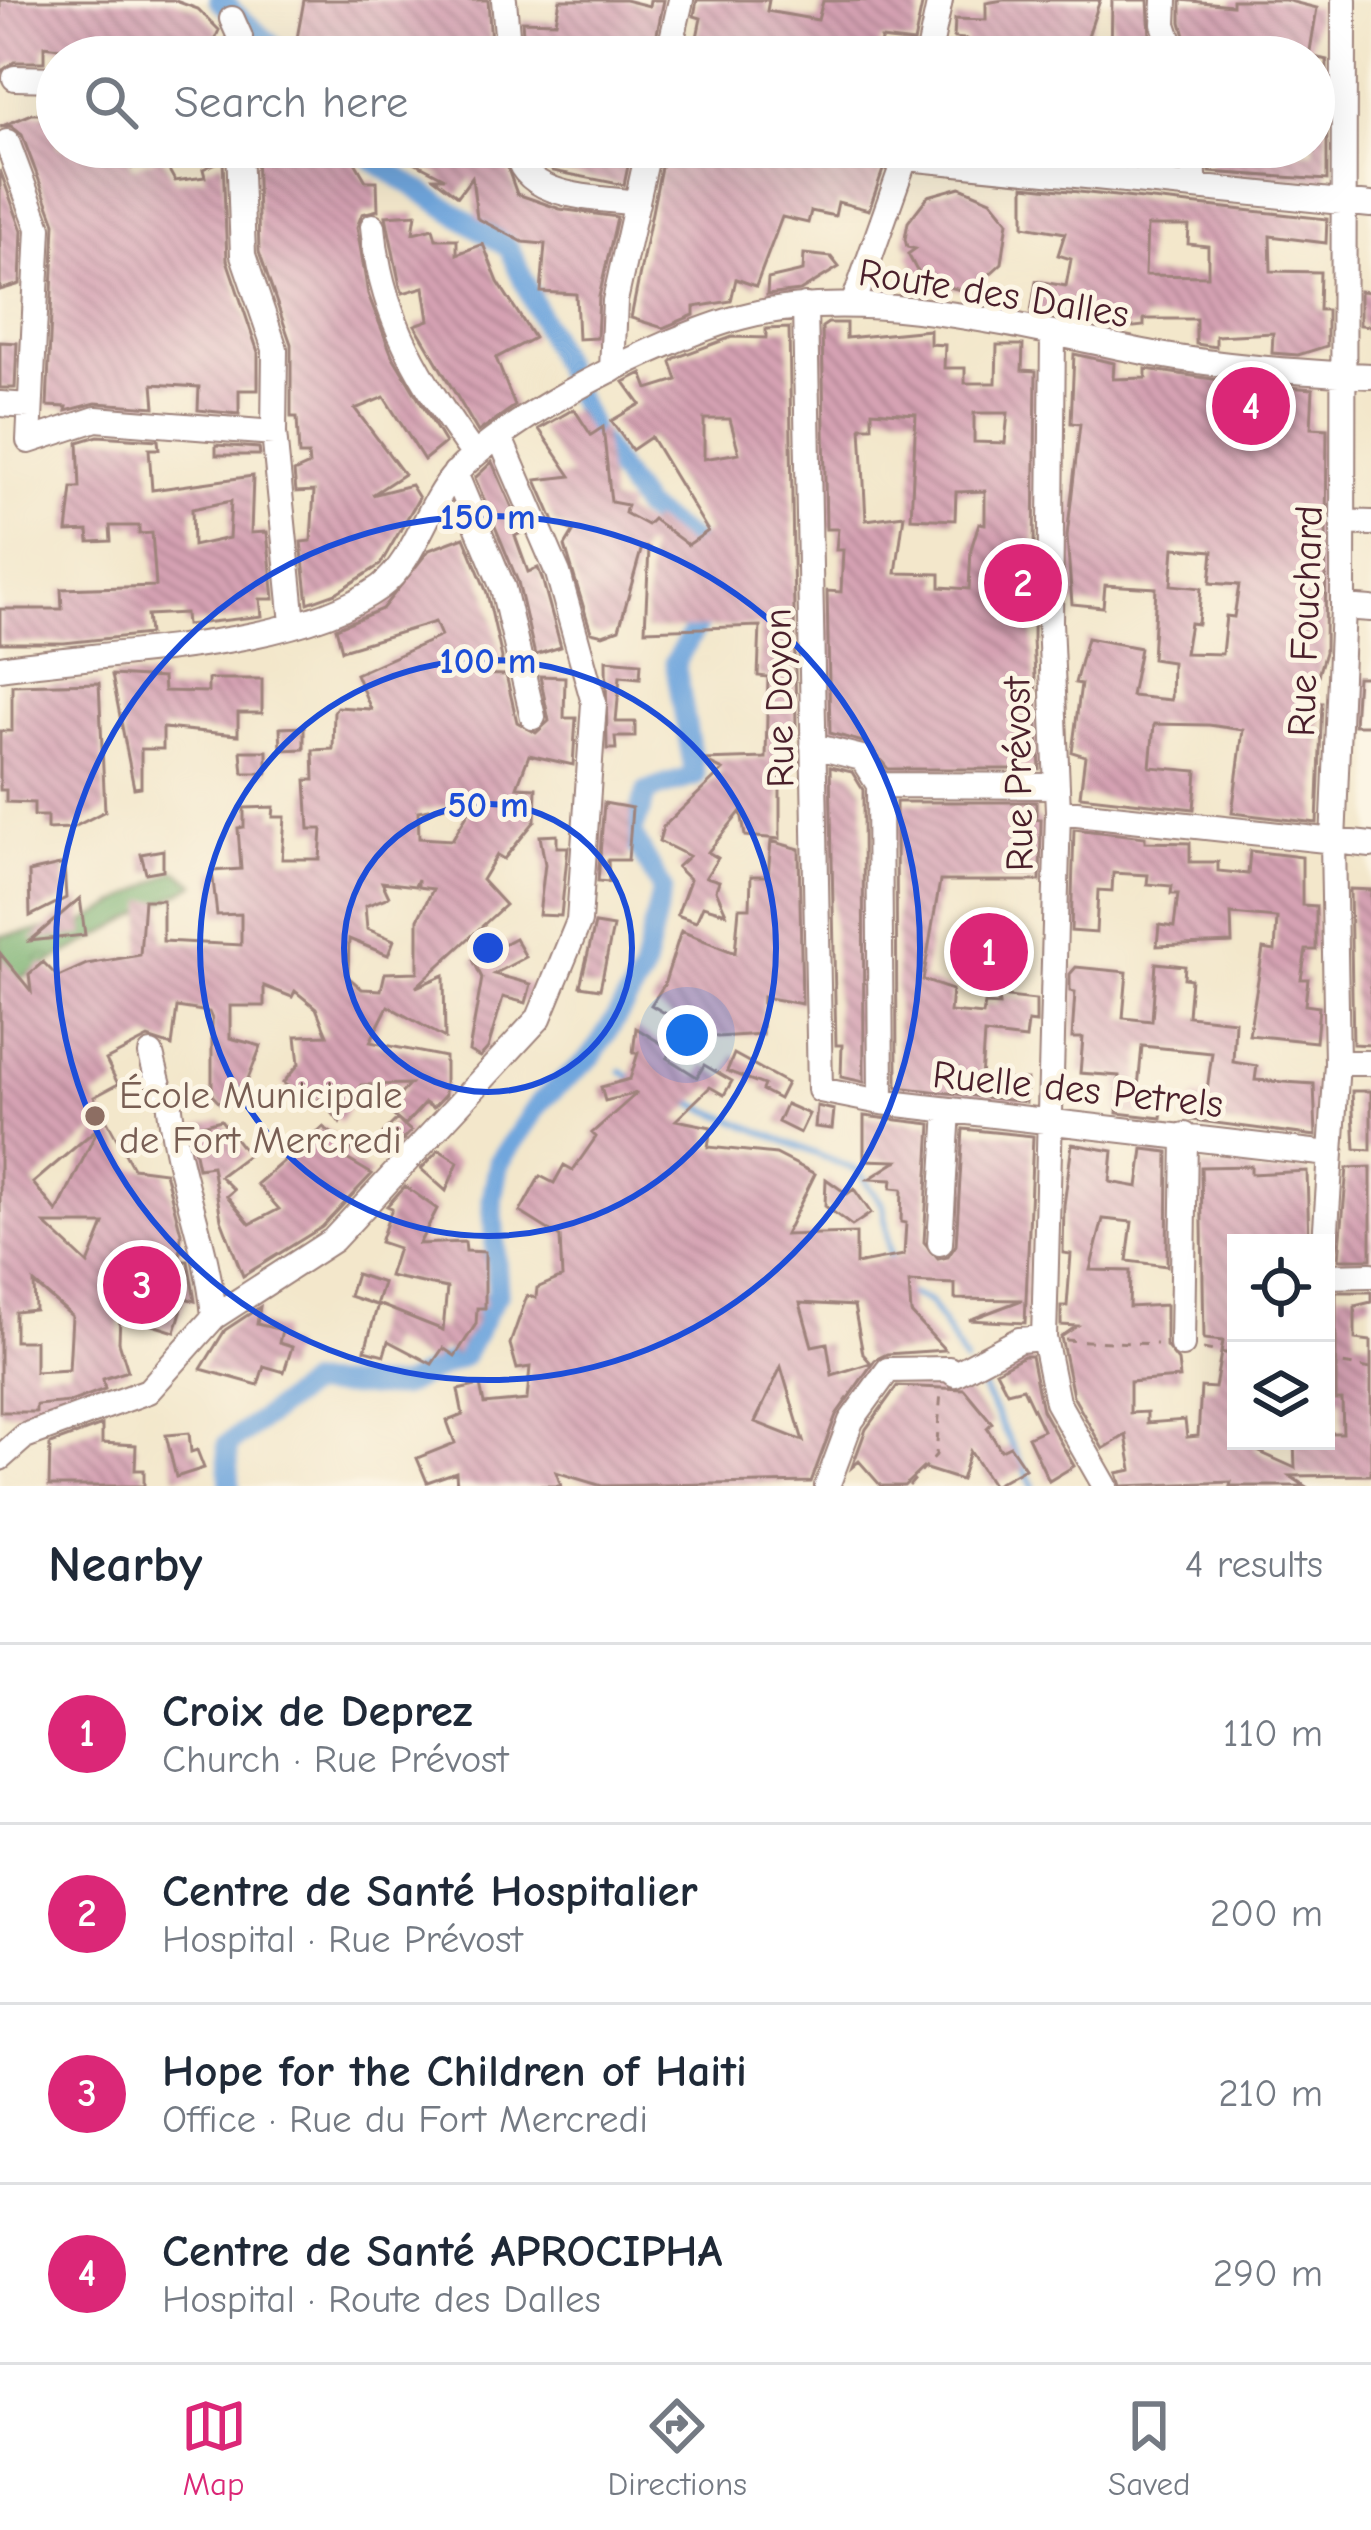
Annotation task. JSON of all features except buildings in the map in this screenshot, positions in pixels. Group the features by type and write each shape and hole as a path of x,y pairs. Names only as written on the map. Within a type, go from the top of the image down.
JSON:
{"street":[{"path":"504,0 507,36"},
{"path":"672,36 680,0"},
{"path":"932,36 940,0"},
{"path":"1165,0 1169,36"},
{"name":"Rue Fouchard","path":"1325,1234 1337,1063 1333,842 1344,522 1358,375 1344,202 1344,0"},
{"path":"232,19 239,36"},
{"path":"15,78 36,78"},
{"path":"7,142 39,228 29,441 96,419 274,433"},
{"path":"240,168 243,255 275,350 274,433 292,623"},
{"path":"525,168 544,189 637,203"},
{"path":"604,374 644,168"},
{"path":"854,302 902,168"},
{"path":"1052,168 1371,205"},
{"path":"1193,168 1195,184"},
{"path":"373,226 377,270 398,338 465,464 503,588 533,717"},
{"name":"Route des Dalles","path":"0,668 164,649 292,623 361,599 385,584 465,464 604,374 739,317 854,302 1157,355 1358,375"},
{"name":"Rue Doyon","path":"805,306 820,1090"},
{"name":"Rue Prévost","path":"1053,334 1050,620 1058,798 1044,1338 1057,1402 1105,1486"},
{"path":"0,404 30,406"},
{"path":"0,1458 25,1436 148,1391 214,1317 333,1240 539,1018 579,921 594,704 558,573 500,438"},
{"path":"1344,522 1371,523"},
{"path":"1343,607 1371,609"},
{"path":"813,746 862,758 879,785 881,1102"},
{"path":"879,785 1058,798 1371,845"},
{"path":"151,1054 160,1089 169,1098 189,1204 210,1271 214,1317"},
{"path":"1337,1063 1371,1063"},
{"name":"Ruelle des Petrels","path":"820,1090 881,1102 1329,1154"},
{"path":"940,1243 948,1110"},
{"path":"1182,1346 1185,1136"},
{"path":"1335,1276 1371,1275"},
{"path":"827,1486 850,1420 888,1370 952,1371 1019,1340 1044,1338"}],"path":[{"path":"1044,1338 1182,1346 1227,1354"},
{"path":"1335,1363 1371,1369"},
{"path":"909,1486 936,1455 937,1403 952,1371"}],"green space":[{"path":"176,870 196,884 0,989 0,936 79,925"}],"waterway":[{"path":"219,0 261,36"},
{"path":"385,168 509,248 593,434 644,509 714,557"},
{"path":"230,1486 227,1445 308,1385 400,1387 463,1356 498,1292 492,1199 499,1162 541,1101 592,1056 642,976 662,889 632,834 647,791 695,776 675,662 707,609"},
{"path":"621,1071 635,1079"},
{"path":"686,1101 858,1171 883,1205 891,1263"},
{"path":"907,1293 930,1302 965,1362"},
{"path":"974,1372 1033,1486"}],"place":[{"name":"Centre de Santé APROCIPHA","path":"1251,406"},
{"name":"Centre de Santé Hospitalier","path":"1023,583"},
{"name":"Croix de Deprez","path":"989,952"},
{"name":"École Municipale de Fort Mercredi","path":"95,1116"},
{"name":"Hope for the Children of Haiti","path":"142,1285"}]}
